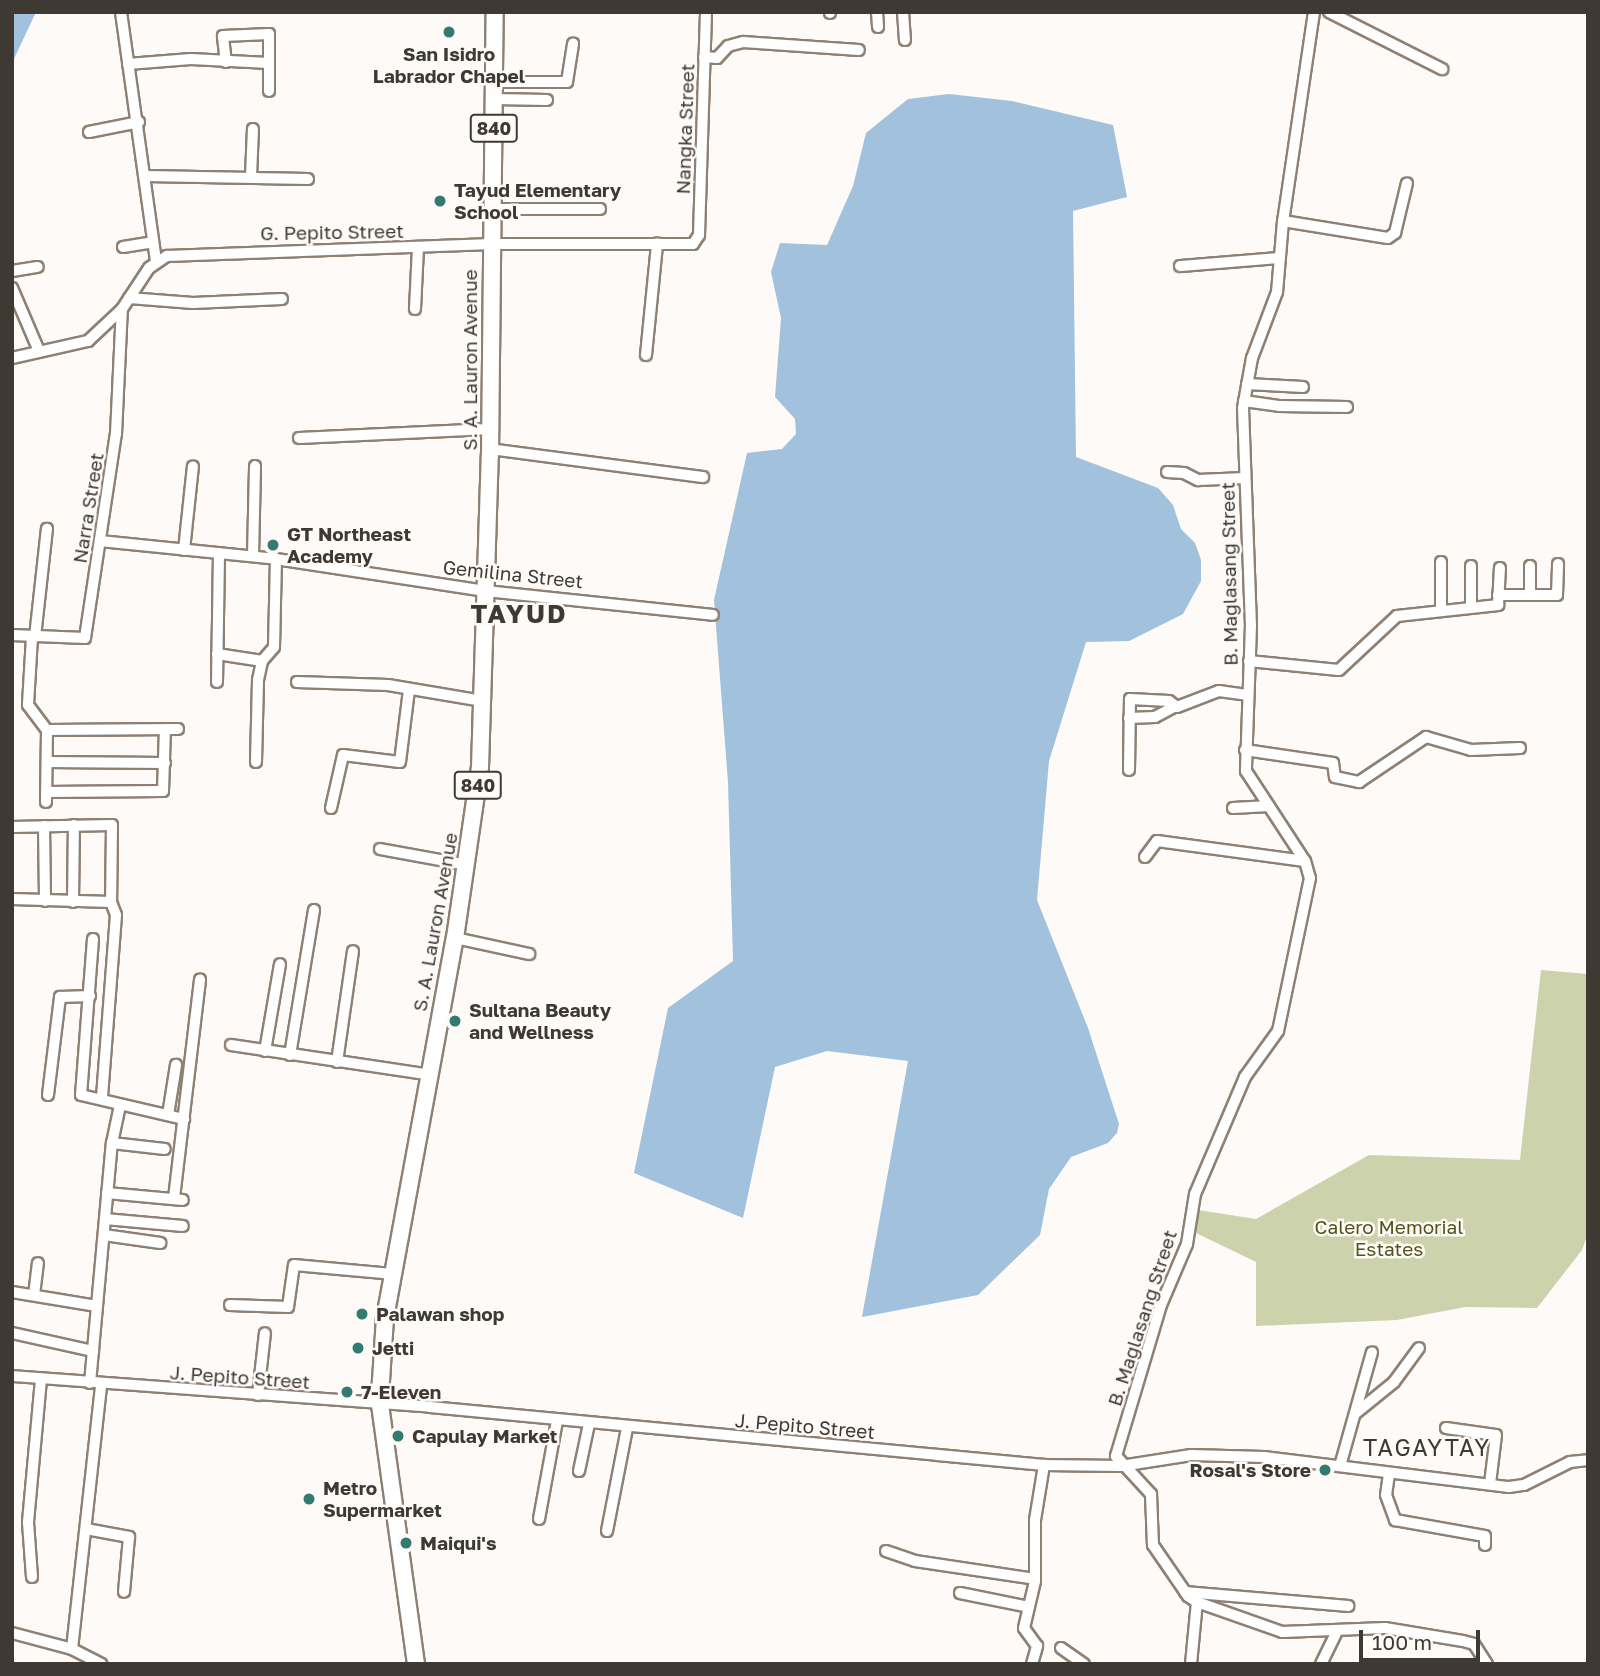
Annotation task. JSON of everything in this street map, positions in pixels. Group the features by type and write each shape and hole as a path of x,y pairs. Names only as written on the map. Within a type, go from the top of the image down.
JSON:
{"highway":[{"name":"S. A. Lauron Avenue","path":"416,1664 380,1404 384,1318 431,1075 467,865 483,701 490,450 495,12"}],"street":[{"path":"12,358 88,341 122,309 156,262 139,122 121,12"},
{"name":"Nangka Street","path":"693,244 699,235 706,12"},
{"path":"877,12 878,27"},
{"path":"903,12 905,40"},
{"name":"B. Maglasang Street","path":"1121,1466 1117,1451 1161,1305 1187,1244 1195,1194 1245,1077 1278,1031 1310,878 1305,861 1246,771 1249,661 1244,401 1258,340 1277,292 1283,221 1314,12"},
{"path":"1329,12 1442,69"},
{"path":"226,62 223,36 269,34 269,91"},
{"path":"705,58 717,58 728,46 743,42 859,50"},
{"path":"494,90 567,82 573,43"},
{"path":"128,64 191,59 269,63"},
{"path":"494,90 547,100"},
{"path":"89,132 139,122"},
{"path":"251,176 253,129"},
{"path":"146,176 308,179"},
{"path":"1283,221 1388,238 1395,233 1407,183"},
{"path":"494,209 600,209"},
{"path":"123,247 153,242"},
{"name":"G. Pepito Street","path":"156,262 182,254 492,244 693,244"},
{"path":"646,355 657,244"},
{"path":"415,309 418,247"},
{"path":"1180,266 1280,258"},
{"path":"12,271 38,267"},
{"path":"12,288 39,351"},
{"path":"128,298 193,303 282,299"},
{"name":"Narra Street","path":"12,635 85,638 116,434 122,309"},
{"path":"1247,384 1303,387"},
{"path":"1244,401 1279,406 1347,407"},
{"path":"299,438 490,429"},
{"path":"490,450 703,477"},
{"path":"184,550 193,466"},
{"path":"253,556 255,466"},
{"path":"1167,472 1184,473 1198,480 1245,478"},
{"path":"47,529 33,637 28,705 47,730 46,797 161,792 166,788 165,729"},
{"name":"Gemilina Street","path":"100,541 253,556 486,591 713,615"},
{"path":"217,682 219,553"},
{"path":"256,762 258,680 262,661 274,647 276,559"},
{"path":"1441,562 1441,610"},
{"path":"1498,595 1557,594 1558,564"},
{"path":"1471,566 1471,607"},
{"path":"1530,566 1530,595"},
{"path":"1249,661 1336,671 1397,616 1498,605 1500,568"},
{"path":"216,654 262,661"},
{"path":"297,682 388,685 483,701"},
{"path":"331,808 343,755 400,762 409,690"},
{"path":"1129,718 1155,717 1174,707 1219,691 1247,695"},
{"path":"1129,770 1130,699 1169,701 1174,707"},
{"path":"47,730 178,729"},
{"path":"1245,750 1333,763 1335,777 1359,782 1426,737 1471,750 1520,748"},
{"path":"47,762 165,763"},
{"path":"1233,807 1269,806"},
{"path":"73,902 74,825"},
{"path":"12,827 112,825 111,902 116,915 102,1097"},
{"path":"44,826 45,901"},
{"path":"1144,857 1157,841 1305,861"},
{"path":"380,849 467,865"},
{"path":"12,899 111,902"},
{"path":"290,1055 314,910"},
{"path":"455,938 529,954"},
{"path":"93,939 81,1095 102,1097 120,1105 184,1119"},
{"path":"337,1062 353,951"},
{"path":"265,1051 280,964"},
{"path":"107,1193 179,1199 184,1119 200,980"},
{"path":"48,1095 60,997 90,996"},
{"path":"230,1045 431,1075"},
{"path":"168,1115 176,1065"},
{"path":"72,1649 86,1529 95,1384 93,1351 103,1235 112,1143 120,1105"},
{"path":"112,1143 165,1149"},
{"path":"105,1219 183,1226"},
{"path":"103,1235 160,1243"},
{"path":"34,1295 38,1263"},
{"path":"230,1305 288,1307 294,1265 392,1274"},
{"path":"12,1292 97,1306"},
{"path":"12,1333 93,1351"},
{"path":"258,1395 265,1333"},
{"path":"1356,1413 1394,1382 1419,1348"},
{"path":"1340,1466 1372,1352"},
{"name":"J. Pepito Street","path":"12,1376 380,1404 1044,1465 1121,1466 1191,1455 1340,1466 1389,1474 1524,1485 1570,1462 1588,1460"},
{"path":"32,1577 28,1522 41,1379"},
{"path":"540,1519 558,1421"},
{"path":"579,1471 589,1424"},
{"path":"607,1531 627,1427"},
{"path":"1446,1428 1496,1435 1490,1484"},
{"path":"1032,1664 1037,1646 1024,1632 1035,1579 1035,1520 1044,1465"},
{"path":"1121,1466 1150,1494 1153,1545 1185,1592 1197,1602 1282,1632 1336,1633 1385,1628 1463,1641 1474,1644 1487,1664"},
{"path":"1389,1474 1386,1494 1395,1520 1485,1536 1485,1545"},
{"path":"86,1529 129,1537 124,1592"},
{"path":"886,1551 915,1561 1035,1579"},
{"path":"1185,1592 1348,1606"},
{"path":"960,1593 1029,1607"},
{"path":"1191,1664 1197,1602"},
{"path":"12,1633 72,1649 101,1664"},
{"path":"1321,1664 1336,1633"},
{"path":"1061,1648 1084,1664"}],"green space":[{"name":"Calero Memorial Estates","path":"1541,970 1588,974 1588,1233 1582,1250 1537,1308 1465,1307 1397,1320 1256,1326 1256,1262 1194,1232 1198,1210 1256,1219 1369,1155 1520,1160"}],"water":[{"path":"12,12 36,12 12,63"},
{"path":"949,94 1012,101 1113,125 1127,197 1073,211 1076,457 1158,488 1173,505 1181,529 1195,543 1201,560 1201,581 1183,614 1129,641 1086,642 1049,761 1037,900 1088,1028 1119,1124 1117,1133 1108,1143 1071,1157 1049,1189 1040,1235 978,1295 862,1317 908,1061 827,1051 775,1067 743,1218 634,1173 668,1008 733,961 728,782 714,600 747,453 782,449 796,434 795,419 775,397 781,318 771,272 780,243 827,245 853,186 866,133 908,99"}],"place":[{"name":"San Isidro Labrador Chapel","path":"449,32"},
{"name":"Tayud Elementary School","path":"440,201"},
{"name":"GT Northeast Academy","path":"273,545"},
{"name":"Sultana Beauty and Wellness","path":"455,1021"},
{"name":"Palawan shop","path":"362,1314"},
{"name":"Jetti","path":"358,1348"},
{"name":"7-Eleven","path":"347,1392"},
{"name":"Capulay Market","path":"398,1436"},
{"name":"Rosal's Store","path":"1325,1470"},
{"name":"Metro Supermarket","path":"309,1499"},
{"name":"Maiqui's","path":"406,1543"}],"district":[{"name":"TAYUD","path":"519,614"},
{"name":"TAGAYTAY","path":"1427,1447"}]}
